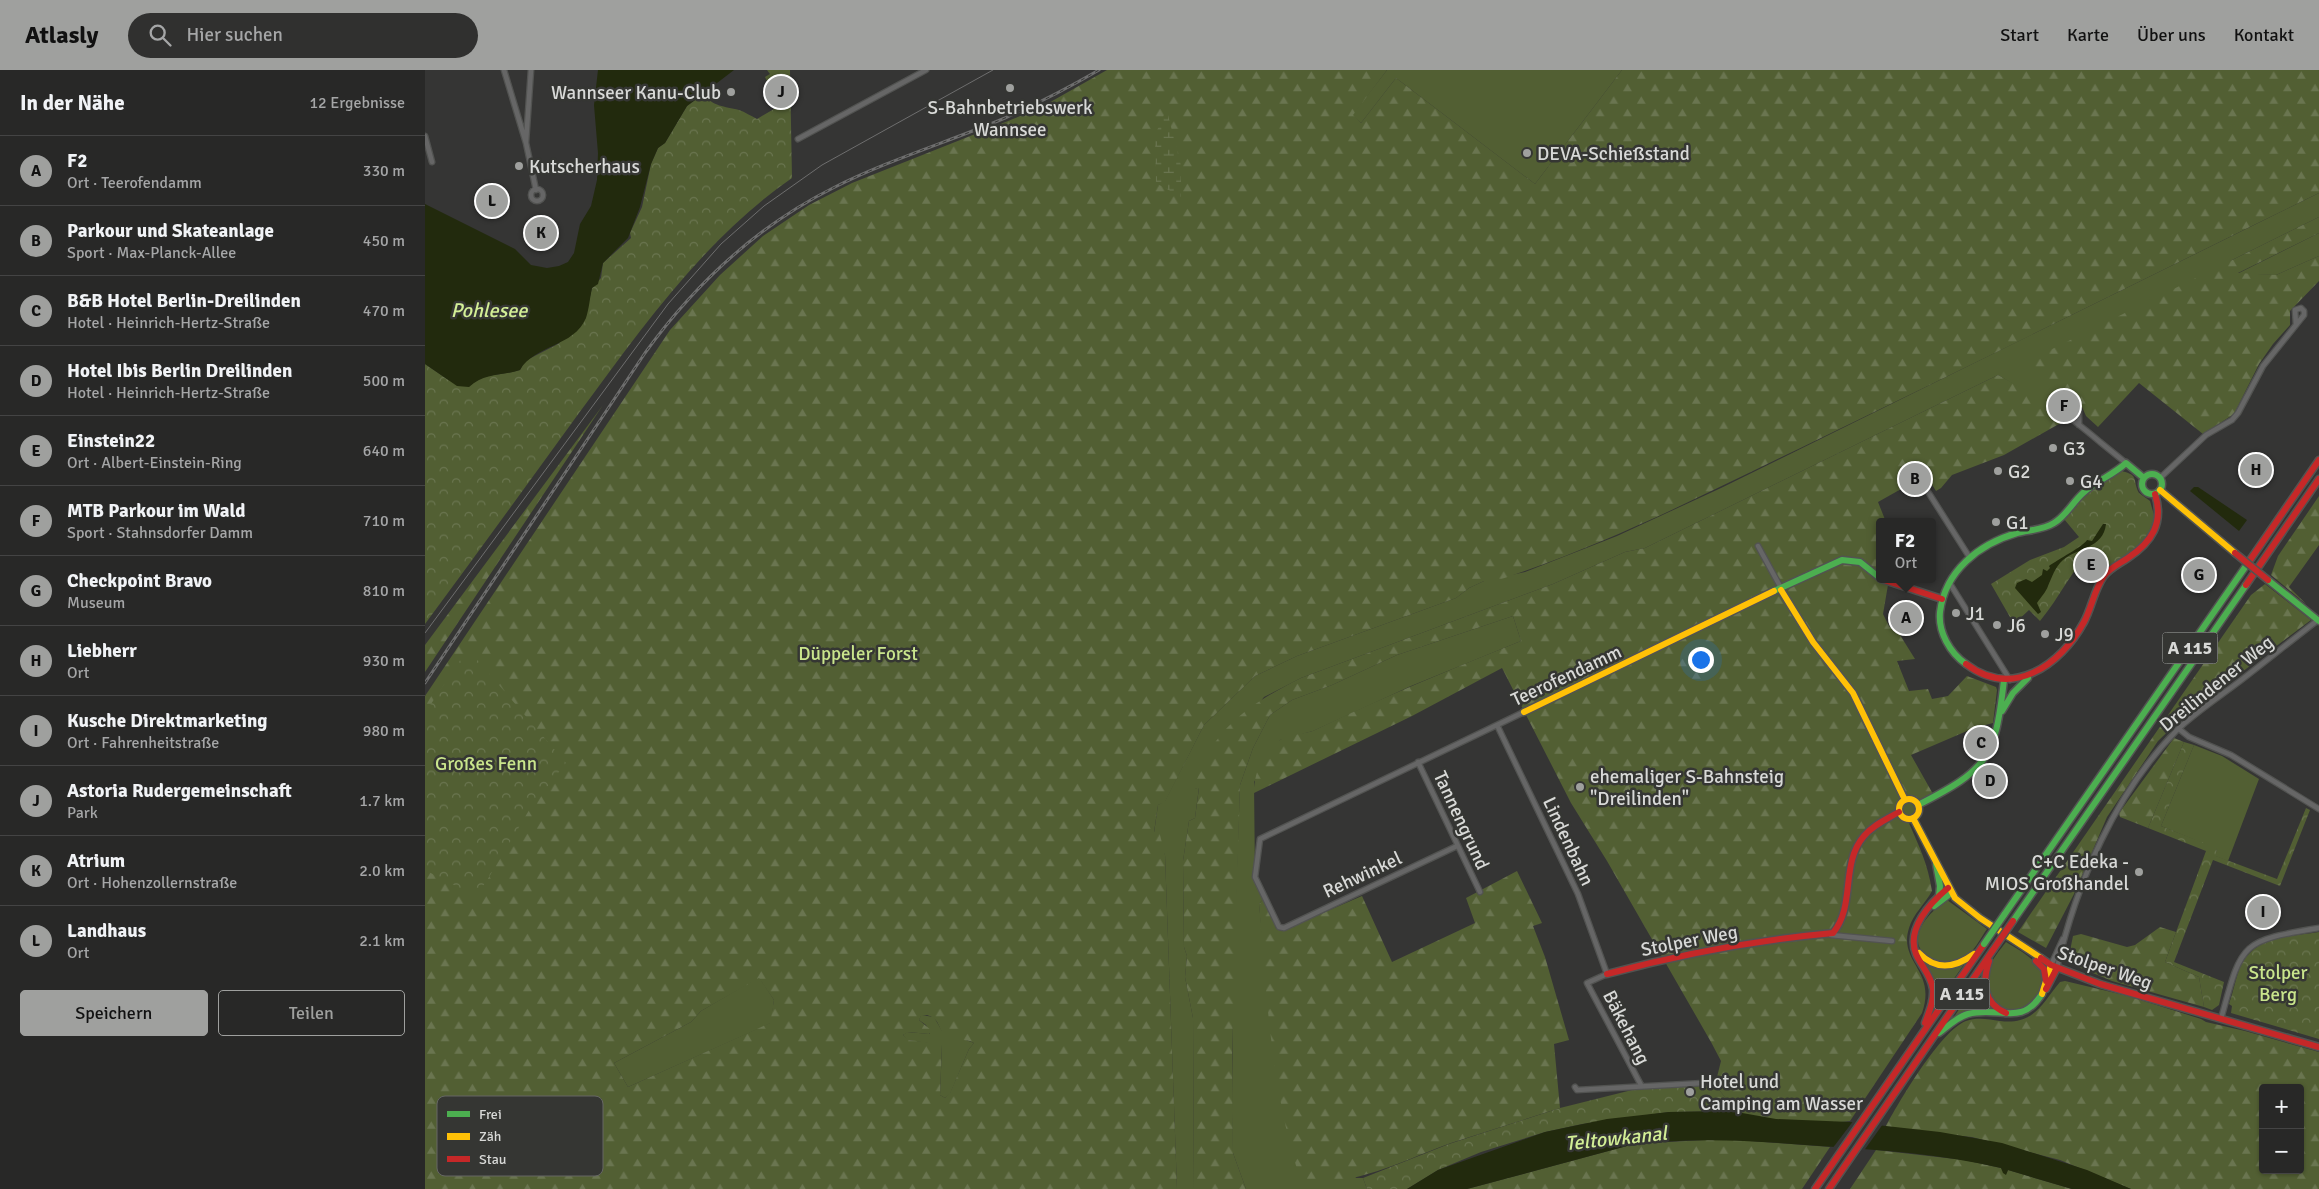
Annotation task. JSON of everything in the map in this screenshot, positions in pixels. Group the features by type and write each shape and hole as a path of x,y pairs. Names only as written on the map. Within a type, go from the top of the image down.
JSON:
{"main road":[{"name":"A 115","path":"1815,1189 2319,460"},
{"path":"2029,677 2007,680 1975,673 1962,664 1951,652 1941,626 1941,599 1948,581 1970,558 2009,535 2043,528 2056,522 2083,493 2099,480 2113,474 2126,463 2144,478"},
{"path":"2000,714 2013,693 2029,677 2052,662 2078,631 2101,580 2113,567 2128,558 2148,540 2157,527 2160,511 2157,492 2162,484 2159,478 2151,474 2144,478 2143,490 2148,494 2157,492 2318,621"},
{"name":"A 115","path":"1829,1189 2319,479"},
{"path":"2160,511 2173,504"},
{"name":"Teerofendamm","path":"1524,712 1781,590 1834,562 1846,559 1862,562 1876,575"},
{"name":"Teerofendamm","path":"1892,583 1941,599"},
{"path":"1781,590 1813,642 1853,693 1905,800"},
{"path":"1918,805 1959,784 1978,770 1990,753 2007,680"},
{"path":"1829,934 1837,929 1843,918 1849,866 1855,851 1864,837 1899,812 1900,804 1905,800 1914,800 1918,805 1918,812 1913,818 1906,818 1899,812"},
{"name":"Stolper Weg","path":"1913,818 1950,891 1974,914 2030,953 2054,967 2100,984 2319,1048"},
{"path":"1936,864 1940,886 1939,896"},
{"path":"1923,1032 1933,990 1929,975 1916,953 1914,942 1918,924 1925,914 1939,896 1950,891"},
{"path":"1925,914 1950,891"},
{"name":"Stolper Weg","path":"1607,974 1679,957 1781,938 1829,934"},
{"path":"1914,942 1923,958 1942,968 1960,964 1982,946"},
{"path":"1993,950 1984,976 1985,992 1993,1005 2001,1011 2013,1015"},
{"path":"2030,953 2044,969 2046,981"},
{"path":"2042,994 2046,981 2054,967"},
{"path":"1932,1038 1952,1022 1974,1012 2013,1015 2033,1007 2042,994 2054,967"}],"street":[{"path":"503,70 526,143 535,190"},
{"path":"526,143 531,70"},
{"path":"798,139 927,70"},
{"path":"425,136 432,162"},
{"path":"2159,478 2206,435 2233,420 2263,366 2296,324"},
{"path":"2079,425 2126,463"},
{"path":"1918,476 1970,558"},
{"path":"1758,546 1781,590"},
{"path":"1948,581 2007,680"},
{"name":"Dreilindener Weg","path":"2054,967 2063,938 2111,818 2160,748 2179,729 2318,621"},
{"name":"Teerofendamm","path":"1279,927 1255,877 1258,864 1258,841 1524,712"},
{"name":"Lindenbahn","path":"1497,725 1574,886 1607,974"},
{"path":"2179,729 2189,737 2231,754 2319,809"},
{"name":"Tannengrund","path":"1418,762 1480,892"},
{"name":"Rehwinkel","path":"1279,927 1284,928 1457,846"},
{"path":"2221,1019 2237,962 2249,948 2259,941 2273,936 2319,928"},
{"name":"Stolper Weg","path":"1829,934 1892,941"},
{"name":"Stolper Weg","path":"1587,983 1607,974"},
{"name":"Bäkehang","path":"1587,983 1641,1085"},
{"name":"Bäkehang","path":"1575,1087 1577,1090 1704,1083"}],"green space":[{"path":"767,70 790,70 792,178 730,228 676,286 603,381 425,624 425,364 447,379 471,385 475,381 487,376 520,370 525,361 558,344 585,319 592,288 601,278 603,263 631,238 630,233 642,207 651,164 658,148 665,143 687,106 704,94 715,104 739,110 757,119 779,106 765,77 770,74"},
{"name":"Düppeler Forst","path":"1107,70 1387,70 1353,115 1361,123 1396,78 1535,184 1622,70 2319,70 2319,193 1887,406 1658,516 1573,553 1486,584 1484,581 1469,588 1456,598 1297,656 1255,676 1204,725 1165,802 1158,805 1154,832 1159,831 1165,855 1177,1189 425,1189 425,696 670,330 720,275 763,236 809,205 852,183 1038,109","holes":["759,978 774,1000 770,1023 628,1087 614,1063 691,1022 701,1011","927,1015 935,1019 946,1036 974,1043 969,1049 950,1093 945,1098 940,1095 942,1044 908,1040 903,1035 908,1032 929,1034 932,1031 919,1020 921,1016"]},
{"name":"DEVA-Schießstand","path":"1387,70 1622,70 1535,184 1396,78 1361,123 1352,115"},
{"path":"1164,115 1168,115 1181,166 1181,197 1156,183 1155,135"},
{"path":"2319,193 2319,217 2232,260 2065,393 2074,401 2064,411 2053,400 2048,404 1998,375 1645,548 1625,552 1553,584 1301,678 1264,697 1195,789 1199,787 1195,818 1189,821 1183,861 1184,947 1187,956 1185,977 1193,1018 1194,1189 1177,1189 1165,855 1154,833 1158,805 1165,801 1204,725 1255,676 1297,656 1456,598 1469,588 1484,581 1525,572 1617,536 1721,488"},
{"path":"2319,217 2319,233 2238,273 2276,275 2319,256 2319,281 2290,311 2290,325 2259,364 2234,414 2203,434 2139,383 2098,427 2086,416 2082,407 2065,393 2058,395 2035,374 2030,365 2034,358"},
{"path":"2319,233 2319,256 2276,275 2237,274"},
{"path":"1998,375 2044,400 2066,420 2004,455 1952,475 1936,491 1926,475 1878,502 1884,518 1876,518 1876,583 1888,583 1883,614 1889,626 1900,635 1915,659 1897,661 1909,691 1928,689 1932,699 1948,696 1967,676 1996,687 1997,690 1993,723 1974,728 1911,755 1933,794 1920,800 1900,796 1895,813 1899,818 1908,821 1926,864 1932,891 1911,923 1907,940 1912,959 1922,976 1925,986 1925,998 1922,1013 1850,1121 1822,1123 1790,1121 1757,1117 1731,1111 1729,1102 1715,1085 1721,1061 1607,861 1571,803 1502,668 1412,716 1254,793 1255,779 1264,756 1274,744 1288,736 1313,731 1392,694 1521,641 1513,616 1397,655 1332,685 1292,700 1270,715 1253,748 1240,785 1232,1057 1233,1153 1246,1189 1194,1189 1193,1018 1185,977 1187,956 1184,947 1183,861 1189,821 1195,818 1199,788 1194,789 1210,750 1234,721 1249,709 1301,678 1553,584 1625,552 1645,548"},
{"path":"603,405 425,672 425,645"},
{"path":"2121,471 2133,476 2139,493 2150,501 2156,522 2152,529 2136,547 2110,566 2094,547 2079,564 2040,621 2029,610 2014,624 1991,584 2030,560 2064,547 2079,537 2064,519 2089,491"},
{"path":"2319,496 2319,545 2289,587 2306,604 2271,575 2278,556"},
{"path":"2265,584 2311,620 2185,715 2158,741 2107,817 2074,894 2046,948 2018,932 2251,595"},
{"path":"1513,616 1521,641 1411,686 1313,731 1280,740 1254,782 1255,877 1265,897 1259,904 1275,1059 1356,1178 1363,1178 1367,1189 1246,1189 1233,1153 1233,977 1240,785 1253,748 1270,715 1292,700 1332,685 1397,655"},
{"name":"Großes Fenn","path":"463,656 474,656 566,763 531,807 486,882 475,896 425,870 425,713"},
{"path":"2174,738 2184,742 2148,828 2120,817 2119,813"},
{"path":"2184,742 2194,745 2161,826 2217,848 2216,856 2277,879 2306,808 2310,810 2280,886 2213,860 2174,962 2224,982 2219,1005 2212,1010 2204,1007 2199,977 2165,962 2206,851 2148,828"},
{"path":"2194,745 2222,756 2259,779 2228,861 2215,856 2217,849 2161,826"},
{"path":"1909,801 1917,809 1909,817 1901,809"},
{"path":"1517,871 1542,923 1533,926 1545,957 1569,1040 1554,1044 1560,1108 1451,1143 1358,1177 1339,1181 1301,1181 1291,1149 1277,1080 1268,1009 1259,904 1265,897 1276,928 1281,931 1362,896 1392,962 1475,923 1466,898"},
{"path":"1947,900 1987,929 1974,949 1963,959 1955,962 1940,963 1928,957 1921,950 1918,942 1922,926 1927,918"},
{"path":"2160,927 2176,932 2165,962 2199,977 2204,1007 2112,981 2068,961 2073,936 2081,934 2127,947 2135,945"},
{"name":"Stolper Berg","path":"2319,932 2319,1039 2231,1013 2232,1006 2229,1004 2239,970 2253,950 2262,944 2283,937"},
{"path":"2006,942 2035,962 2043,978 2041,987 2032,1001 2023,1008 2013,1010 2003,1008 1995,1002 1989,993 1986,981 1990,965"},
{"path":"1922,958 1929,964 1965,963 1932,1010 1934,1000"},
{"path":"1981,976 1996,1009 1952,1020"},
{"path":"759,977 774,1000 771,1023 628,1087 614,1063 691,1022 701,1011"},
{"path":"2065,981 2128,996 2206,1022 2319,1052 2319,1189 2131,1189 2060,1160 1972,1137 1885,1128 1921,1069 1933,1052 1956,1027 1974,1019 2021,1020 2036,1012 2060,982"},
{"path":"921,1015 934,1017 942,1031 974,1043 969,1049 950,1094 945,1098 940,1095 942,1045 907,1040 903,1035 907,1032 930,1034 926,1025 919,1020"},
{"path":"1715,1085 1729,1102 1731,1111 1669,1112 1582,1124 1545,1132 1481,1152 1438,1170 1407,1189 1367,1189 1363,1178 1449,1144 1560,1108 1640,1088"},
{"path":"1724,1139 1830,1147 1802,1189 1467,1189 1627,1146"},
{"path":"1876,1150 1964,1160 2001,1168 2006,1174 2008,1170 2072,1189 1850,1189"}],"water":[{"name":"Pohlesee","path":"598,70 734,70 687,106 665,143 658,148 651,164 640,207 628,238 603,263 598,284 592,288 586,318 580,328 564,341 535,355 520,370 481,379 469,387 457,386 425,364 425,204 515,249 531,265 547,268 568,262 574,253 580,224 591,206 597,180 598,153 594,105"},
{"path":"2194,487 2198,487 2247,520 2239,531 2190,491"},
{"path":"2103,524 2106,524 2104,532 2095,543 2069,556 2058,566 2037,603 2041,612 2038,614 2015,588 2017,583 2026,579 2032,582 2042,575 2043,569 2047,571 2050,568 2049,566 2087,540 2092,541"},
{"name":"Teltowkanal","path":"1731,1111 1776,1119 1850,1122 1940,1132 2002,1143 2087,1170 2131,1189 2072,1189 2008,1170 2006,1175 2001,1168 1979,1163 1911,1153 1771,1142 1699,1140 1627,1146 1467,1189 1407,1189 1438,1170 1545,1132 1607,1119 1669,1112"}],"pier":[{"path":"1854,1120 1883,1124 1863,1152 1832,1149"}],"tram line":[{"path":"425,633 668,304 721,244 764,206 822,165 993,70"}],"railway":[{"path":"425,683 645,353 685,303 729,259 779,220 833,188 875,169 1005,118 1052,96 1099,70"}],"traffic: fast":[{"path":"1966,664 1950,648 1943,634 1940,620 1943,597 1949,584 1966,561 1977,552 2003,538 2054,523 2088,489 2126,463 2144,478"},
{"path":"2152,474 2159,477 2162,484 2159,491 2152,494 2145,491 2142,484 2145,477 2152,474"},
{"path":"1774,591 1842,560 1860,562 1876,575"},
{"path":"2004,915 2248,563"},
{"path":"2268,580 2319,621"},
{"path":"2013,921 2246,585"},
{"path":"2002,711 2013,693 2028,678"},
{"path":"1918,805 1960,781 1974,770 1984,758 1992,744 1997,727 2004,680"},
{"path":"1936,864 1940,886 1939,896"},
{"path":"1934,906 1951,893"},
{"path":"1984,944 2004,915"},
{"path":"1939,1033 1964,1015 1979,1012 2017,1013 2026,1010 2042,994"}],"traffic: slow":[{"path":"2160,490 2235,553"},
{"path":"1781,590 1813,642 1853,693 1905,800"},
{"path":"1524,712 1774,591"},
{"path":"1909,799 1916,802 1919,809 1916,816 1909,819 1902,816 1899,809 1902,802 1909,799"},
{"path":"1913,818 1955,898 1980,918 2041,958"},
{"path":"1919,953 1932,963 1946,966 1953,965 1974,954"},
{"path":"2042,994 2051,965"}],"traffic: jam":[{"path":"2248,563 2319,460"},
{"path":"2246,585 2319,479"},
{"path":"1966,664 1983,674 2000,678 2017,678 2033,673 2048,664 2062,652 2084,622 2104,576 2144,545 2154,531 2158,514 2155,494"},
{"path":"2235,553 2268,580"},
{"path":"1893,583 1942,599"},
{"path":"1607,974 1719,949 1833,933 1840,922 1844,910 1852,859 1857,847 1864,836 1872,829 1899,812"},
{"path":"1925,1023 1930,1011 1933,989 1930,979 1916,954 1914,935 1921,917 1948,888"},
{"path":"1993,950 2013,921"},
{"path":"1815,1189 1984,944"},
{"path":"1829,1189 1993,950"},
{"path":"2041,958 2051,965 2100,984 2319,1047"},
{"path":"1989,961 1985,977 1986,991 1993,1004 2006,1013"},
{"path":"2036,961 2044,969 2046,981"},
{"path":"2046,989 2057,968"}],"place":[{"name":"S-Bahnbetriebswerk Wannsee","path":"1010,88"},
{"name":"Wannseer Kanu-Club","path":"731,92"},
{"name":"Astoria Rudergemeinschaft","path":"781,92"},
{"name":"DEVA-Schießstand","path":"1527,153"},
{"name":"Kutscherhaus","path":"519,166"},
{"name":"Landhaus","path":"492,201"},
{"name":"Atrium","path":"541,233"},
{"name":"MTB Parkour im Wald","path":"2064,406"},
{"name":"G3","path":"2053,448"},
{"name":"Liebherr","path":"2256,470"},
{"name":"G2","path":"1998,471"},
{"name":"Parkour und Skateanlage","path":"1915,479"},
{"name":"G4","path":"2070,481"},
{"name":"G1","path":"1996,522"},
{"name":"Einstein22","path":"2091,565"},
{"name":"Checkpoint Bravo","path":"2199,575"},
{"name":"J1","path":"1956,613"},
{"name":"F2","path":"1906,618"},
{"name":"J6","path":"1997,625"},
{"name":"J9","path":"2045,634"},
{"name":"B&B Hotel Berlin-Dreilinden","path":"1981,743"},
{"name":"Hotel Ibis Berlin Dreilinden","path":"1990,781"},
{"name":"ehemaliger S-Bahnsteig \"Dreilinden\"","path":"1580,787"},
{"name":"C+C Edeka - MIOS Großhandel","path":"2139,872"},
{"name":"Kusche Direktmarketing","path":"2263,912"},
{"name":"Hotel und Camping am Wasser","path":"1690,1092"}]}
